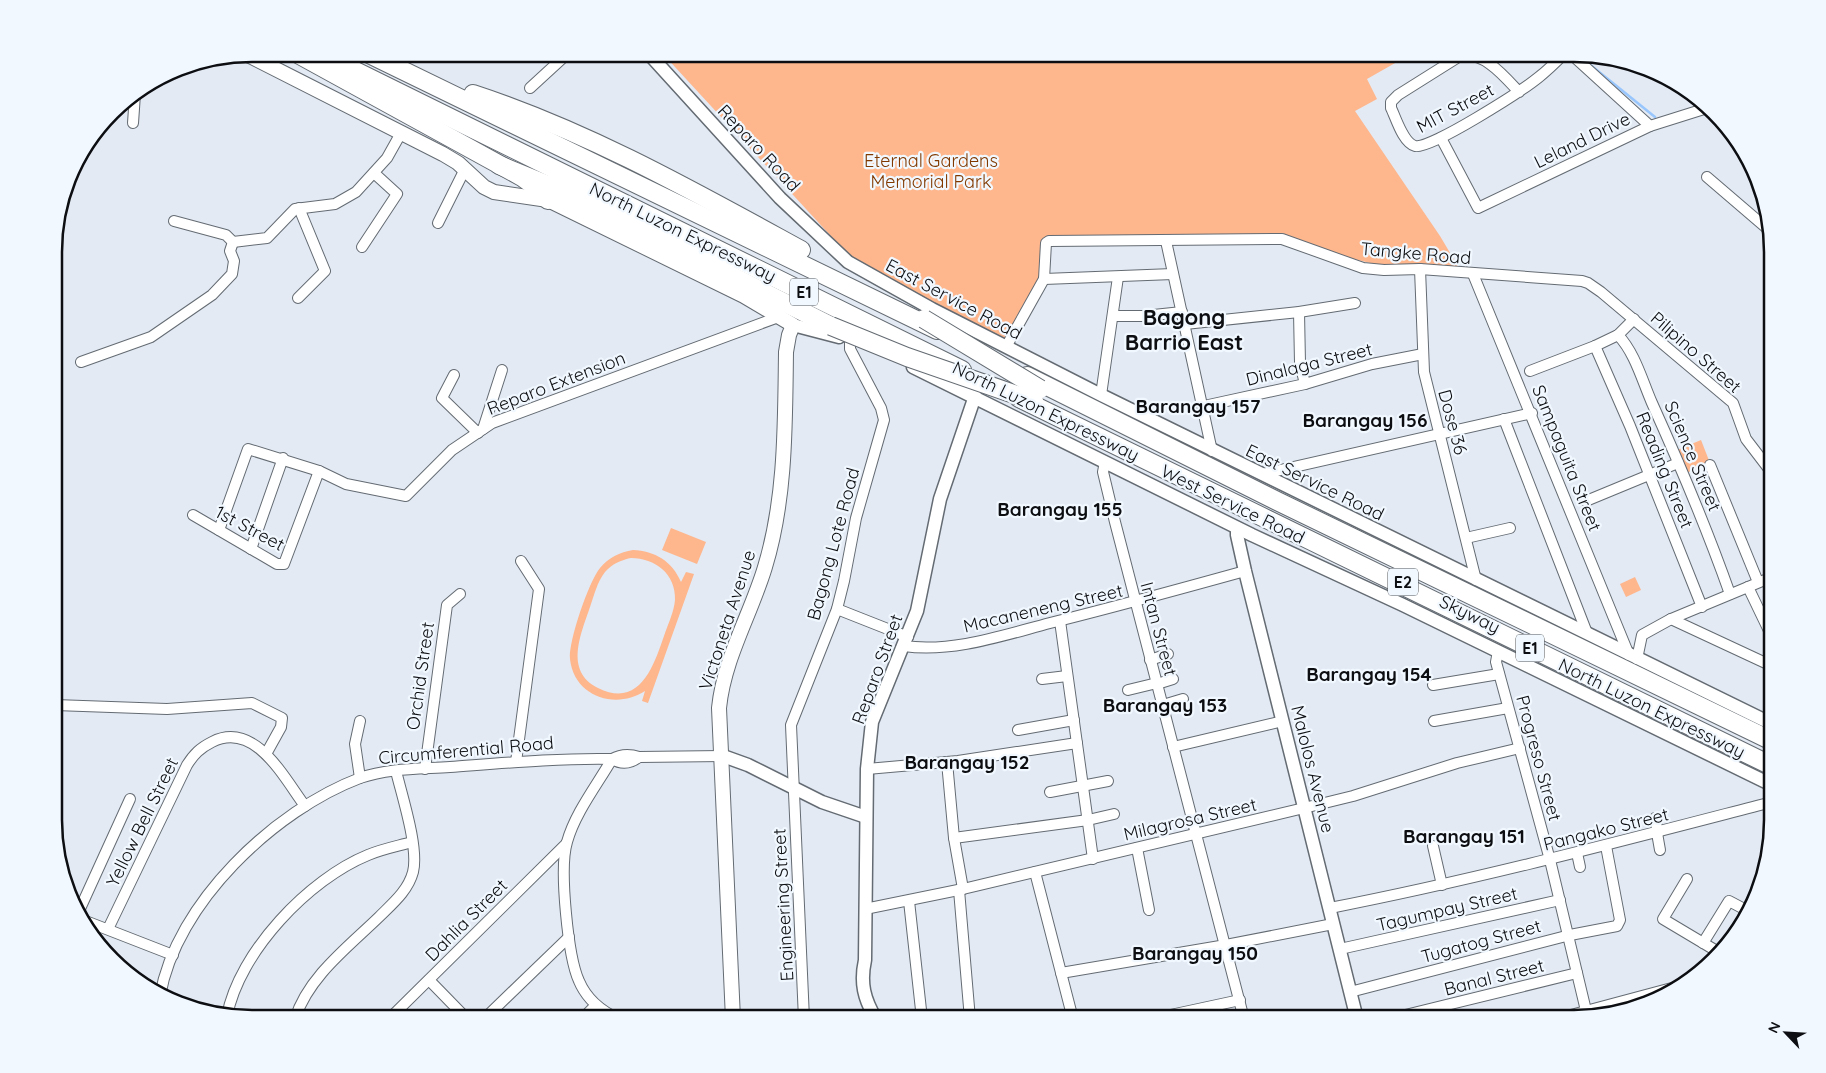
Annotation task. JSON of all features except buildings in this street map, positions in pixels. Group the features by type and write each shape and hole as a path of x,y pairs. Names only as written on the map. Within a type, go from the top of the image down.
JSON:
{"highway":[{"path":"312,62 499,165 537,188 548,200"},
{"name":"North Luzon Expressway","path":"337,62 1764,762"},
{"name":"North Luzon Expressway","path":"385,62 819,271 1268,496 1764,737"},
{"path":"408,74 520,110 670,178 924,318 1037,395"},
{"path":"499,165 565,192 831,326 907,357 1037,395"},
{"name":"Skyway","path":"1037,395 1764,743"},
{"name":"Skyway","path":"1037,395 1764,757"}],"main road":[{"name":"West Service Road","path":"262,62 443,154 465,169 484,187 494,192 548,200 781,316 793,324"},
{"name":"Victoneta Avenue","path":"734,1011 726,890 721,694 732,656 766,566 779,502 784,456 786,352 788,335 793,324"}],"street":[{"path":"530,88 558,62"},
{"name":"Reparo Road","path":"656,62 780,198 848,262"},
{"name":"MIT Street","path":"1450,62 1398,95 1391,102 1391,108 1408,142 1417,147 1440,138 1519,92 1555,62"},
{"name":"MIT Street","path":"1486,62 1501,73 1519,92"},
{"path":"1580,63 1650,126"},
{"path":"132,123 134,104"},
{"name":"Leland Drive","path":"1440,138 1478,208 1650,126 1699,110"},
{"path":"232,242 267,238 298,208 335,204 361,188 387,158 401,133"},
{"path":"438,223 465,169"},
{"path":"362,246 397,194 374,173"},
{"path":"1707,177 1761,224"},
{"path":"298,208 325,271 298,298"},
{"path":"174,221 226,235 232,242"},
{"name":"Tangke Road","path":"1044,280 1046,243 1049,241 1282,239 1363,268 1384,270 1420,269 1582,281 1601,292"},
{"path":"1166,241 1204,406 1212,450"},
{"path":"81,362 151,337 212,295 232,274 234,261 230,250 232,242"},
{"name":"East Service Road","path":"848,262 932,309 1101,395 1764,720"},
{"name":"Dose 36","path":"1420,269 1423,354 1427,389 1476,580"},
{"path":"1006,347 1044,280 1173,274"},
{"name":"Sampaguita Street","path":"1473,274 1633,657"},
{"path":"1101,395 1118,277"},
{"name":"Pilipino Street","path":"1601,292 1733,403 1746,439 1764,463"},
{"path":"1185,324 1299,312 1355,303"},
{"path":"1113,316 1144,316 1182,312"},
{"path":"1299,312 1300,363 1305,384"},
{"name":"Reparo Extension","path":"219,530 248,449 283,458 319,471 346,484 406,496 452,450 492,423 781,316"},
{"path":"1530,371 1595,346 1618,334 1634,319"},
{"name":"West Service Road","path":"793,324 850,341 898,360 975,396 1238,528 1764,781"},
{"name":"Science Street","path":"1618,334 1632,356 1712,543 1730,594"},
{"name":"Bagong Lote Road","path":"794,789 793,718 837,608 856,518 884,420 881,408 850,349 850,341"},
{"name":"Reading Street","path":"1595,346 1650,476 1702,607"},
{"name":"Dinalaga Street","path":"1204,406 1305,384 1372,364 1423,354"},
{"path":"454,375 442,398 481,431 502,370"},
{"name":"Reparo Street","path":"872,1011 863,989 866,816 872,722 917,611 940,499 975,396"},
{"path":"1263,474 1532,413"},
{"path":"1504,419 1587,634"},
{"path":"251,549 283,458"},
{"name":"Intan Street","path":"1105,462 1103,472 1150,660 1242,1011"},
{"path":"1586,501 1678,463"},
{"path":"1710,465 1758,582"},
{"name":"1st Street","path":"193,515 277,564 284,564 287,561 319,471"},
{"name":"Malolos Avenue","path":"1238,528 1237,536 1245,572 1355,1011"},
{"path":"1466,538 1510,528"},
{"path":"516,762 539,589 520,561"},
{"name":"Macaneneng Street","path":"837,608 906,642 926,648 956,645 1060,621 1245,572"},
{"path":"1633,657 1642,636 1671,619 1764,580"},
{"path":"1748,587 1764,620"},
{"name":"Orchid Street","path":"425,769 446,605 460,594"},
{"path":"1671,619 1764,662"},
{"path":"1060,621 1093,859"},
{"name":"Progreso Street","path":"1498,652 1496,659 1499,674 1570,935 1586,1010"},
{"path":"1150,660 1168,654"},
{"path":"1433,685 1499,674"},
{"path":"1042,679 1067,676"},
{"path":"1128,690 1172,679"},
{"path":"1162,705 1183,699"},
{"path":"63,705 167,708 252,703 282,718 281,727 266,754"},
{"path":"1434,721 1508,708"},
{"path":"1018,730 1074,720"},
{"path":"360,721 355,744 360,778"},
{"path":"1173,747 1283,721"},
{"name":"Yellow Bell Street","path":"108,929 193,756 202,747 217,739 231,736 246,740 266,754 305,806"},
{"path":"868,769 947,762 1077,743"},
{"name":"Milagrosa Street","path":"865,909 961,890 1353,796 1450,765 1520,748"},
{"name":"Circumferential Road","path":"163,988 173,955 190,919 218,882 251,848 305,806 360,778 396,770 556,759 612,759 618,763 632,763 639,757 722,756 748,765 822,802 866,816"},
{"path":"605,1011 596,1006 579,981 569,937 564,870 566,844 573,825 612,759"},
{"path":"947,762 961,890 969,1011"},
{"path":"297,1011 301,999 324,971 389,907 409,883 414,860 412,842 396,770"},
{"path":"1050,792 1108,781"},
{"name":"Engineering Street","path":"794,789 804,1011"},
{"path":"82,904 130,799"},
{"name":"Pangako Street","path":"1330,908 1550,860 1764,804"},
{"path":"954,838 1088,820 1114,814"},
{"path":"1655,818 1660,850"},
{"path":"229,1009 238,983 251,957 277,925 311,891 336,872 369,855 412,842"},
{"name":"Dahlia Street","path":"397,1011 566,844"},
{"path":"1433,846 1442,885"},
{"name":"Tugatog Street","path":"1350,992 1570,935 1620,924 1606,846"},
{"path":"1137,848 1149,910"},
{"path":"1577,853 1580,867"},
{"path":"1035,872 1071,1011"},
{"path":"1687,879 1663,919 1713,949"},
{"name":"Tagumpay Street","path":"1340,949 1560,900"},
{"path":"909,901 921,1011"},
{"path":"1703,943 1729,901 1742,908"},
{"path":"92,923 173,955"},
{"path":"1061,973 1226,945 1334,924"},
{"path":"492,1011 569,937"},
{"name":"Banal Street","path":"1422,1011 1577,973"},
{"path":"429,980 459,1011"},
{"path":"1189,1011 1240,1000"},
{"path":"591,1011 596,1006"}],"green space":[{"name":"Eternal Gardens Memorial Park","path":"670,62 1397,62 1367,79 1377,99 1355,111 1440,236 1459,268 1382,266 1350,258 1282,233 1165,238 1046,238 1043,271 1006,341 853,260"},
{"path":"1701,440 1710,463 1684,474 1675,451"},
{"path":"671,528 706,542 697,564 662,550"},
{"path":"628,551 649,552 662,558 673,568 681,582 686,572 694,574 648,703 642,701 645,691 634,697 610,699 588,691 579,683 573,672 570,659 572,639 585,598 595,575 603,564 611,558","holes":["631,558 656,564 668,575 672,582 675,600 671,618 650,671 635,688 625,693 612,693 598,688 588,681 581,672 578,662 580,640 596,589 605,572 620,561"]},
{"path":"1635,577 1641,590 1626,597 1620,584"}],"waterway":[{"path":"1588,63 1655,117"}],"district":[{"name":"Bagong Barrio East","path":"1184,330"},
{"name":"Barangay 157","path":"1198,406"},
{"name":"Barangay 156","path":"1365,420"},
{"name":"Barangay 155","path":"1060,509"},
{"name":"Barangay 154","path":"1369,674"},
{"name":"Barangay 153","path":"1165,705"},
{"name":"Barangay 152","path":"967,762"},
{"name":"Barangay 151","path":"1464,836"},
{"name":"Barangay 150","path":"1195,953"}]}
